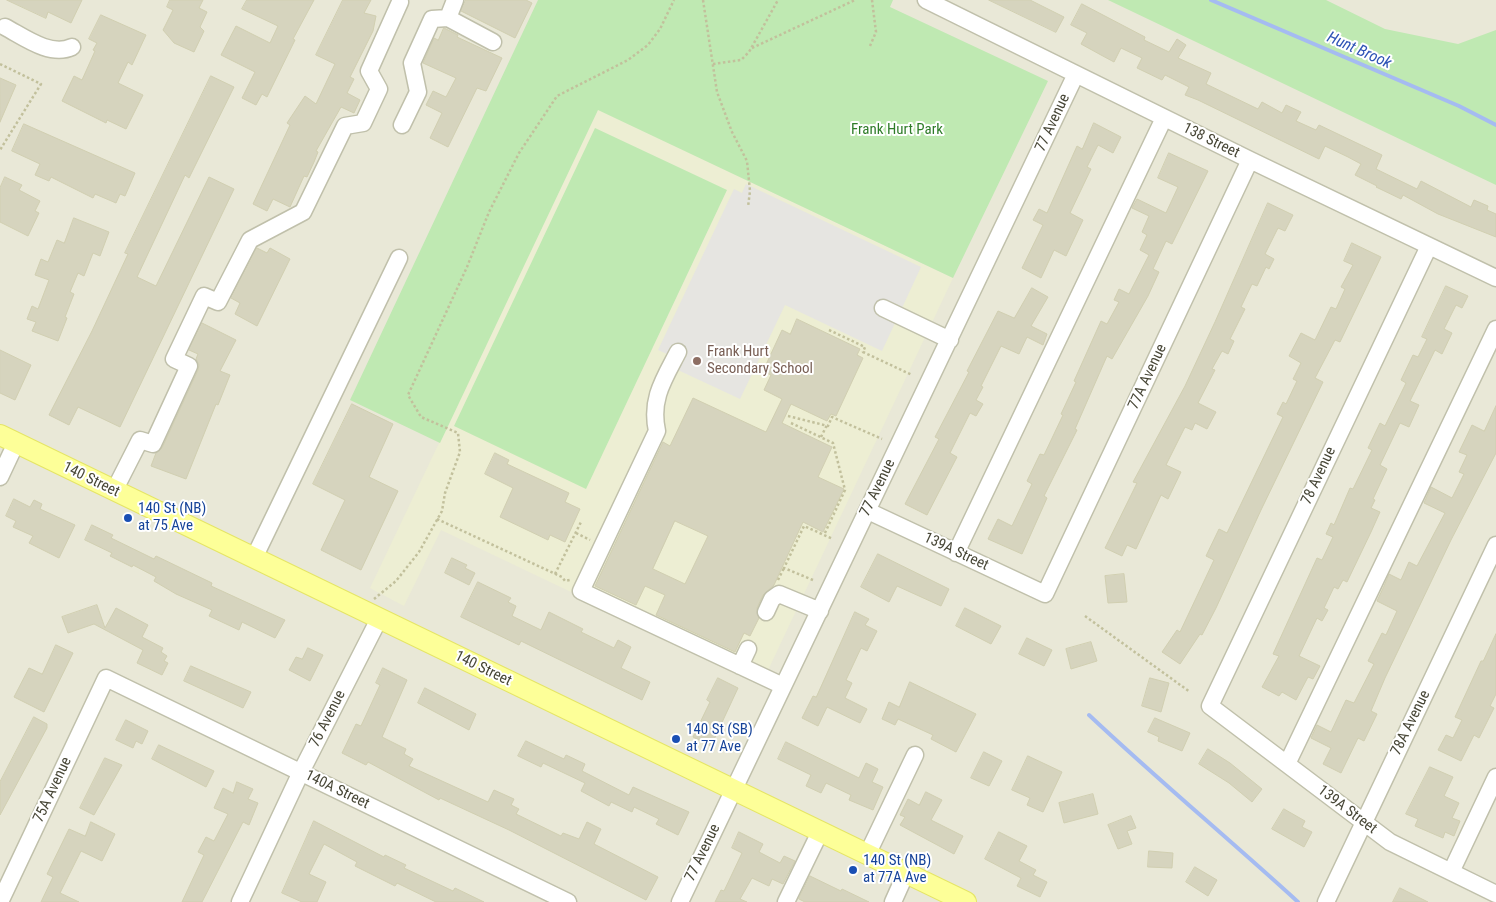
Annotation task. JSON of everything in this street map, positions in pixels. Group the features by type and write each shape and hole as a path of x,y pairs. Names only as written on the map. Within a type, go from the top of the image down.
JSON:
{"main road":[{"name":"140 Street","path":"8,439 254,558 375,612 734,791 966,902"}],"street":[{"path":"448,18 455,0"},
{"name":"138 Street","path":"926,0 1250,160 1496,278"},
{"path":"114,491 140,440 153,444 189,366 174,359 204,296 218,302 250,240 303,212 345,126 363,123 379,89 369,71 400,2"},
{"path":"402,125 418,92 412,63 432,19 448,18 493,42"},
{"path":"5,27 49,49 62,51 72,47"},
{"name":"77 Avenue","path":"680,902 1076,74"},
{"path":"956,552 1164,118"},
{"name":"77A Avenue","path":"1045,594 1250,160"},
{"name":"78 Avenue","path":"1210,706 1429,246"},
{"path":"254,558 399,258"},
{"path":"883,308 950,340"},
{"path":"1287,764 1496,329"},
{"path":"678,352 655,399 654,419 656,431 581,591 783,686"},
{"path":"0,477 8,439"},
{"name":"139A Street","path":"868,511 1045,594"},
{"name":"78A Avenue","path":"1326,902 1496,545"},
{"path":"766,612 772,599 779,594 820,611"},
{"name":"76 Avenue","path":"240,902 375,612"},
{"path":"740,666 748,649"},
{"name":"140A Street","path":"106,678 568,902"},
{"name":"75A Avenue","path":"0,902 106,678"},
{"name":"139A Street","path":"1210,706 1390,842 1496,894"},
{"path":"867,855 915,755"},
{"path":"1451,872 1496,778"},
{"path":"786,902 820,832"},
{"path":"892,902 906,873"}],"path":[{"path":"375,612 374,598 396,582 413,559 442,511 445,493 460,452 458,433 421,417 408,395 468,267 488,212 519,153 557,96 628,60 648,45 660,29 674,0"},
{"path":"703,0 717,92 732,132 747,161 750,191 748,207"},
{"path":"713,64 741,60 752,48 778,0"},
{"path":"752,48 855,0"},
{"path":"870,46 876,32 872,0"},
{"path":"0,64 41,84 0,150"},
{"path":"829,330 865,347 863,352 912,375"},
{"path":"788,416 826,425"},
{"path":"821,437 832,417 882,439"},
{"path":"791,423 833,443 845,490 824,535"},
{"path":"437,519 555,574 565,581 573,578"},
{"path":"555,574 581,522"},
{"path":"777,581 804,526 833,539"},
{"path":"576,533 594,542"},
{"path":"784,568 813,580"},
{"path":"1085,616 1190,692"}],"shaded area":[{"path":"0,0 1496,0 1496,902 0,902"},
{"name":"Frank Hurt Secondary School","path":"598,109 953,278 762,683 441,530 404,606 370,588"},
{"path":"746,184 921,267 882,351 785,305 740,399 665,364 669,355 658,350 734,189 742,193"}],"green space":[{"name":"Frank Hurt Park","path":"538,0 893,0 890,7 1048,81 953,278 598,110 440,443 350,400"},
{"path":"1108,0 1326,0 1385,29 1458,44 1496,30 1496,185"},
{"path":"595,128 727,190 586,489 454,426"}],"building":[{"path":"7,0 82,0 71,23 48,12 46,18"},
{"path":"170,0 203,0 199,8 207,12 200,27 204,31 194,52 174,43 163,30 173,10 167,7"},
{"path":"247,0 314,0 293,39 295,40 267,97 262,94 256,105 242,98 255,72 221,55 236,26 270,43 278,26 242,9"},
{"path":"343,0 371,0 364,13 376,16 373,31 350,77 354,79 347,93 360,100 354,113 341,107 316,151 318,152 314,162 307,177 304,176 290,207 273,199 267,211 253,204 290,125 287,123 305,96 316,104 335,64 316,55"},
{"path":"466,0 526,0 532,3 515,38 461,11"},
{"path":"989,0 1030,0 1064,17 1056,32"},
{"path":"1082,4 1145,37 1144,40 1169,52 1177,39 1186,45 1178,58 1211,73 1206,84 1258,109 1262,102 1282,113 1286,105 1301,112 1296,121 1316,130 1319,125 1382,155 1376,169 1417,189 1421,181 1471,207 1474,200 1488,206 1487,210 1496,214 1496,237 1438,214 1403,195 1401,199 1376,187 1355,175 1361,164 1325,146 1319,159 1185,95 1189,87 1165,75 1162,80 1137,68 1142,58 1121,48 1114,62 1081,44 1087,33 1071,25"},
{"path":"101,15 146,35 132,65 128,62 118,83 143,95 126,129 107,120 106,123 62,101 74,76 82,80 97,43 89,39"},
{"path":"444,28 458,35 457,37 502,58 486,91 477,88 448,147 430,138 442,113 426,105 433,91 446,97 456,78 423,63 434,38 438,40"},
{"path":"211,76 234,87 189,178 185,175 137,277 156,286 209,177 234,189 120,427 78,407 69,425 49,415 92,331 128,254 125,253"},
{"path":"0,78 16,85 0,122"},
{"path":"1094,123 1121,137 1113,153 1098,145 1087,167 1091,169 1070,213 1083,220 1066,256 1054,250 1041,278 1022,268 1043,225 1033,220 1039,209 1047,213 1077,146 1082,149"},
{"path":"24,124 135,173 125,196 120,194 116,203 95,194 93,198 51,177 49,181 35,175 40,164 12,151"},
{"path":"1169,153 1208,171 1172,244 1166,241 1153,269 1159,272 1148,296 1112,359 1107,356 1075,429 1077,430 1044,496 1047,498 1022,554 988,539 998,519 1012,526 1032,484 1027,481 1040,454 1044,455 1063,415 1061,414 1076,382 1074,381 1101,321 1107,324 1119,302 1114,300 1119,289 1129,294 1149,255 1140,250 1147,235 1142,232 1149,216 1132,208 1137,199 1166,213 1178,187 1158,178"},
{"path":"5,177 22,185 19,190 40,201 35,211 39,213 28,236 0,222 0,188"},
{"path":"1268,203 1293,215 1285,231 1278,228 1265,254 1274,259 1269,269 1266,267 1257,286 1252,284 1241,307 1245,309 1230,339 1234,341 1228,354 1222,351 1212,369 1215,370 1198,403 1216,412 1207,429 1195,423 1192,430 1185,427 1166,465 1181,472 1168,499 1161,495 1136,549 1127,545 1122,556 1105,548 1137,483 1133,482 1185,386"},
{"path":"74,218 109,232 100,256 93,253 84,276 78,273 70,292 74,294 58,341 32,331 36,322 27,319 32,306 38,309 49,280 35,275 41,259 48,262 57,240 64,243"},
{"path":"1352,243 1381,257 1340,342 1335,340 1315,378 1323,382 1216,608 1202,635 1200,634 1180,664 1162,652 1177,630 1180,632 1214,560 1206,556 1219,529 1227,533 1283,417 1277,414 1283,402 1286,404 1297,381 1293,379 1301,363 1289,356 1301,333 1315,340 1331,307 1336,309 1345,289 1341,287 1353,265 1344,261"},
{"path":"257,248 267,253 270,248 290,259 257,326 235,314 240,303 231,298"},
{"path":"1446,286 1468,296 1462,308 1456,305 1444,329 1452,333 1442,354 1435,350 1410,401 1419,405 1409,427 1400,423 1380,465 1387,469 1373,499 1375,500 1371,508 1380,512 1371,532 1347,582 1343,580 1338,589 1334,587 1324,608 1328,610 1322,621 1317,618 1299,656 1320,666 1313,679 1308,677 1296,700 1282,692 1279,696 1262,687 1279,656 1273,654 1317,558 1322,560 1333,537 1326,534 1331,523 1334,525 1350,488 1353,489 1372,450 1368,448 1380,423 1385,426 1406,383 1401,380 1413,355 1418,357 1427,339 1422,337"},
{"path":"1032,288 1048,297 1031,326 1047,334 1043,345 1027,337 1019,354 1001,346 976,400 983,404 976,416 970,413 950,453 957,457 927,515 905,504 939,439 935,437 998,311 1014,318"},
{"path":"797,319 860,349 857,355 863,358 836,416 831,414 827,421 791,404 782,423 832,447 818,477 844,489 823,532 803,522 774,585 763,595 757,608 759,618 750,636 744,633 735,652 656,615 665,595 645,586 636,605 595,586 663,442 670,446 693,398 766,432 782,399 764,390 771,375 763,371 782,330 790,334","holes":["675,521 708,536 685,584 653,569"]},
{"path":"202,323 236,340 220,371 230,375 218,405 216,404 186,479 151,466 156,453 162,448 198,370 199,365 196,359 198,354 189,350"},
{"path":"0,350 31,365 15,400 0,393"},
{"path":"352,404 393,424 369,477 398,491 361,570 321,550 345,500 313,484"},
{"path":"1496,406 1496,453 1451,540 1385,678 1371,711 1377,714 1364,741 1358,738 1341,773 1323,764 1331,748 1311,738 1317,725 1331,732 1346,700 1354,703 1374,664 1368,661 1382,633 1386,635 1397,611 1377,601 1389,574 1401,580 1409,562 1417,566 1445,513 1424,503 1431,487 1452,498 1464,474 1459,472 1467,455 1459,452 1472,425 1484,431"},
{"path":"495,453 509,460 507,464 569,493 565,502 580,509 565,542 550,535 548,540 500,517 513,488 485,474"},
{"path":"14,499 30,507 34,500 42,504 40,509 75,525 59,558 29,543 33,536 13,527 16,521 6,516"},
{"path":"92,525 113,535 111,538 154,559 156,556 212,583 211,586 285,620 275,638 242,622 239,630 209,616 212,610 176,594 154,581 156,577 110,556 112,553 85,540"},
{"path":"878,554 949,589 941,606 897,586 889,602 861,587"},
{"path":"452,558 467,565 465,568 475,573 469,585 445,573"},
{"path":"1124,574 1127,602 1108,603 1105,576"},
{"path":"478,582 511,598 508,602 516,606 512,616 541,630 549,612 583,629 581,632 614,648 618,640 631,647 621,668 650,682 642,700 521,641 519,645 461,617"},
{"path":"97,605 105,628 116,608 148,625 142,637 163,648 161,652 167,656 164,661 168,663 162,675 137,663 143,650 94,624 68,633 62,617"},
{"path":"965,608 1001,626 991,644 956,626"},
{"path":"855,612 869,619 865,625 877,631 867,651 861,648 846,680 852,683 845,698 867,709 860,723 827,707 818,726 802,718 813,696 816,697"},
{"path":"1496,634 1496,694 1490,706 1494,708 1479,738 1474,735 1461,761 1438,750 1446,735 1453,738 1462,720 1455,717"},
{"path":"1027,638 1052,650 1044,666 1019,654"},
{"path":"1091,642 1097,661 1071,669 1066,649"},
{"path":"56,645 73,653 44,712 14,697 29,668 42,674"},
{"path":"308,648 323,655 310,681 289,670 296,657 302,659"},
{"path":"191,666 251,692 243,708 184,681"},
{"path":"383,668 407,680 382,737 406,749 404,754 413,759 409,766 488,802 494,790 514,799 511,805 519,809 516,814 561,836 563,833 579,839 587,822 601,829 594,844 658,877 646,900 509,830 440,798 439,800 368,762 366,765 342,753 356,724 361,726 380,685 376,683"},
{"path":"718,678 738,688 711,746 693,737 710,702 707,700"},
{"path":"1150,678 1169,683 1161,712 1142,706"},
{"path":"910,682 976,714 956,752 931,739 933,735 898,719 895,725 882,719 889,702 899,707"},
{"path":"425,688 476,714 469,730 418,703"},
{"path":"34,717 47,724 47,728 0,815 0,782"},
{"path":"1155,718 1190,733 1182,751 1158,741 1159,737 1148,732"},
{"path":"126,720 148,731 142,744 136,741 133,748 116,740"},
{"path":"526,741 564,759 566,755 585,764 582,771 629,795 633,787 689,812 678,835 656,824 659,819 634,807 632,812 611,802 609,806 581,791 585,783 543,763 541,767 518,756"},
{"path":"786,742 859,778 866,763 878,769 872,782 883,787 873,810 849,800 851,795 826,783 821,793 806,786 811,775 778,759"},
{"path":"159,745 214,771 206,787 152,759"},
{"path":"1208,749 1230,763 1262,789 1252,802 1229,783 1199,764"},
{"path":"984,752 1002,761 989,786 971,778"},
{"path":"1028,756 1062,772 1043,812 1027,805 1030,798 1012,790"},
{"path":"105,758 122,765 94,815 80,808"},
{"path":"1430,767 1453,777 1444,796 1459,803 1452,818 1460,821 1454,836 1445,832 1443,838 1415,826 1418,819 1406,814"},
{"path":"237,782 253,789 248,799 258,803 249,825 243,822 202,902 182,902 204,855 198,852 206,837 214,841 228,814 214,808 223,788 233,793"},
{"path":"926,792 942,800 931,820 963,836 954,854 900,825 905,817 900,815 908,799 919,805"},
{"path":"1093,794 1098,814 1064,823 1059,803"},
{"path":"1284,809 1305,821 1302,827 1312,832 1304,847 1272,829"},
{"path":"1131,816 1136,828 1127,831 1132,844 1118,849 1108,825"},
{"path":"314,821 384,857 385,855 406,865 404,868 453,891 455,888 484,902 436,902 397,883 395,886 355,866 357,862 324,844 309,874 326,882 317,902 302,902 282,893"},
{"path":"91,822 115,834 102,861 81,851 60,893 79,902 41,902 53,877 47,874 69,829 85,836"},
{"path":"739,832 763,844 759,852 780,863 784,856 795,861 783,884 772,879 769,886 752,878 740,899 747,902 715,902 721,890 724,891 742,853 732,848"},
{"path":"999,832 1027,846 1019,861 1036,870 1033,875 1047,882 1040,897 1017,886 1021,878 985,859"},
{"path":"1149,851 1173,853 1172,868 1148,867"},
{"path":"1195,867 1217,880 1208,896 1186,882"},
{"path":"810,876 869,902 805,902 799,899"},
{"path":"1400,888 1428,902 1393,902"}],"waterway":[{"name":"Hunt Brook","path":"1211,0 1459,106 1496,125"},
{"path":"1089,715 1298,902"}],"place":[{"name":"Frank Hurt Secondary School","path":"697,361"},
{"name":"140 St (NB) at 75 Ave","path":"128,518"},
{"name":"140 St (SB) at 77 Ave","path":"676,739"},
{"name":"140 St (NB) at 77A Ave","path":"853,870"}]}
